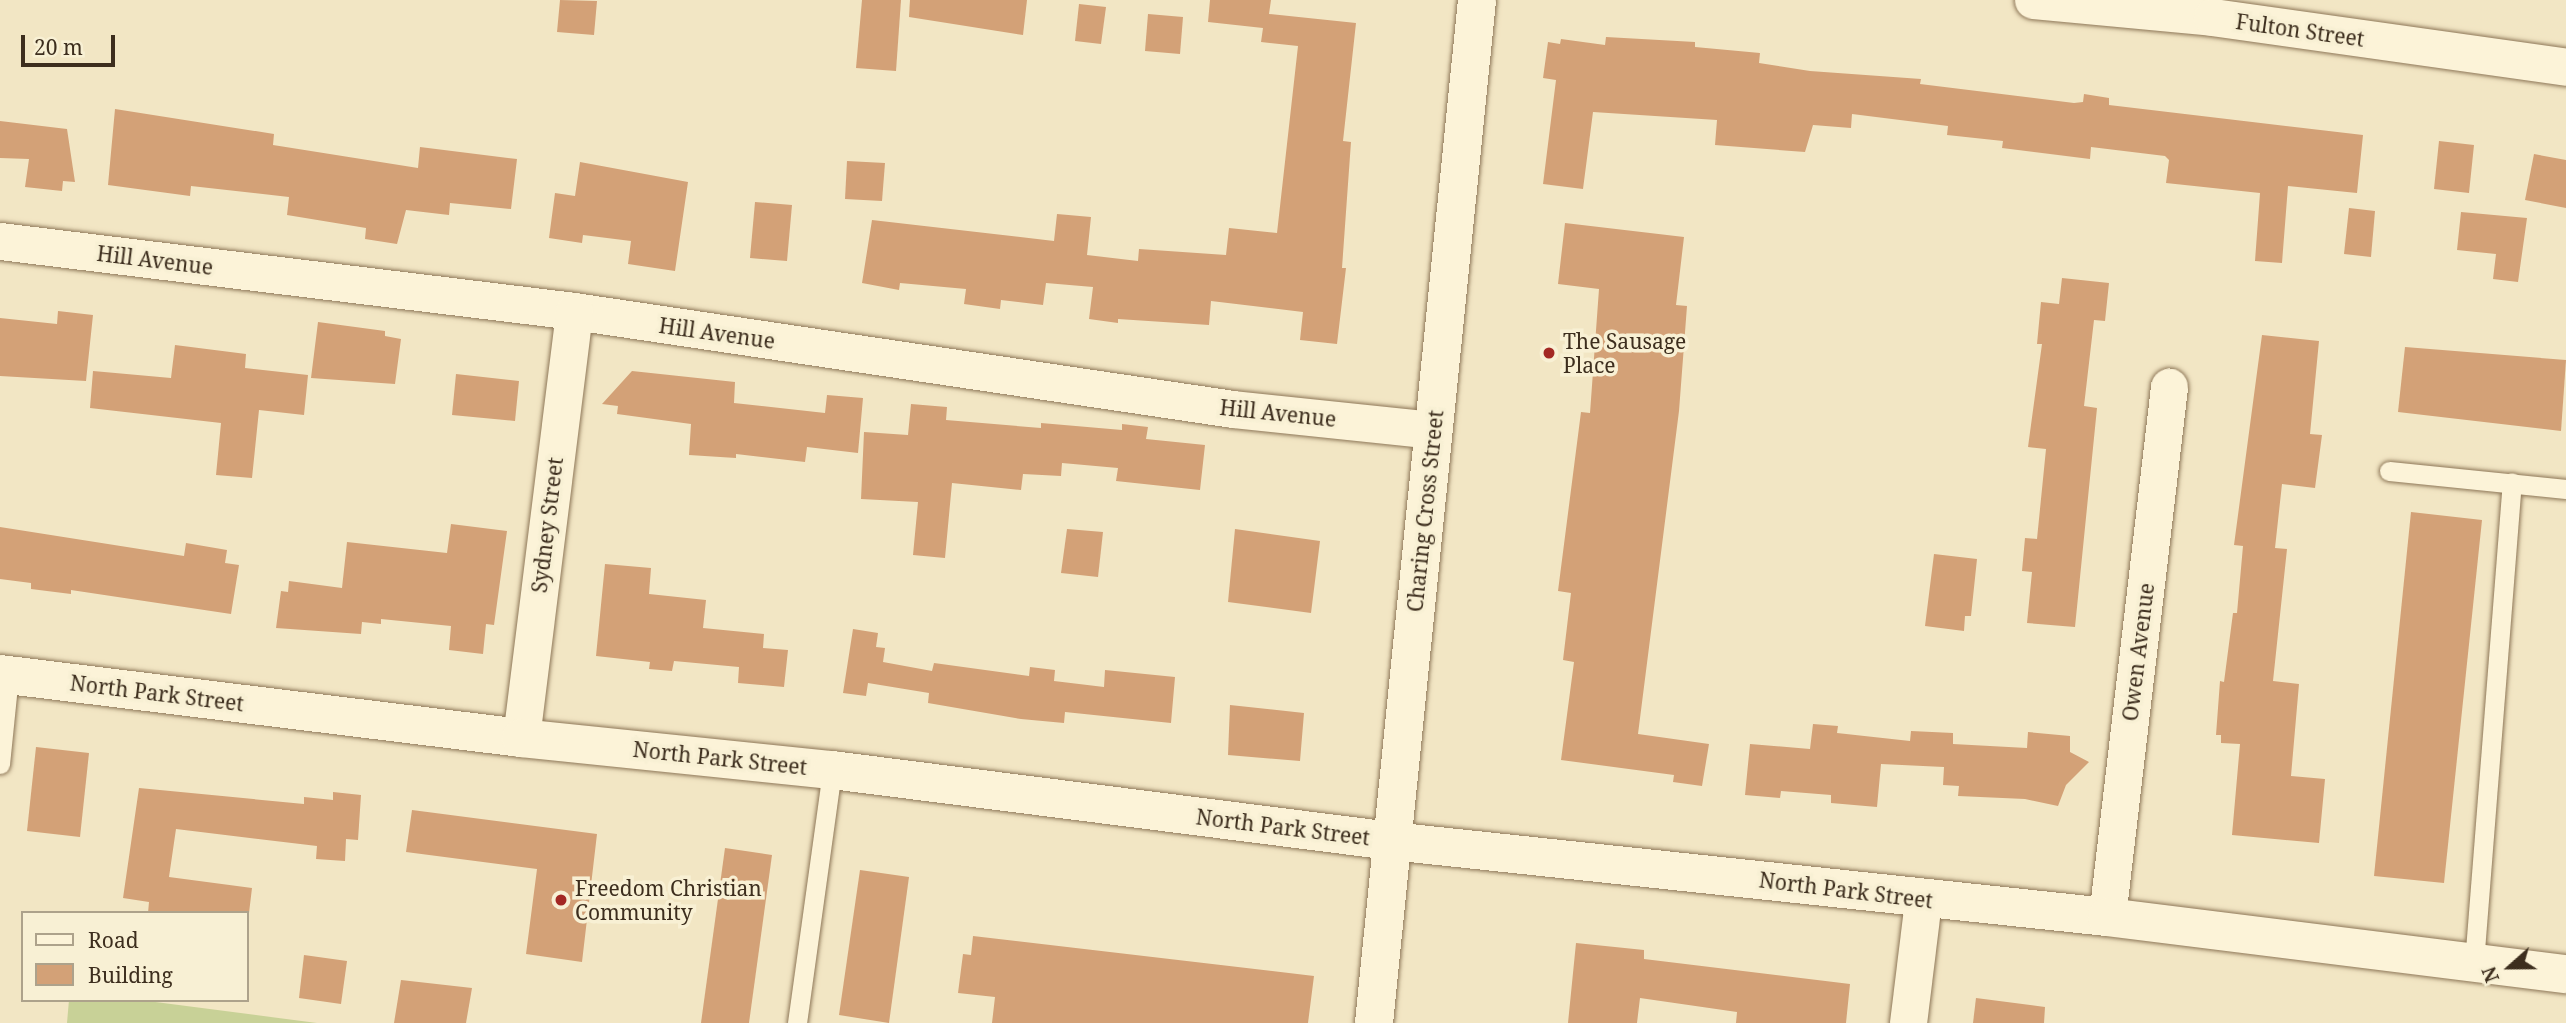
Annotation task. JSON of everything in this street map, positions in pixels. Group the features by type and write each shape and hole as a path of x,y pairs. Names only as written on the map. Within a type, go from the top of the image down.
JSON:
{"main road":[{"name":"Charing Cross Street","path":"1374,1023 1477,0"},
{"name":"North Park Street","path":"5,675 521,738 832,770 1391,841 1923,900 2107,916 2566,974"}],"street":[{"name":"Fulton Street","path":"2033,0 2213,9 2566,67"},
{"name":"Hill Avenue","path":"0,241 574,312 1233,409 1433,430"},
{"name":"Sydney Street","path":"521,738 574,312"},
{"name":"Owen Avenue","path":"2107,916 2169,387"},
{"path":"1908,1023 1923,900"}],"lane":[{"path":"2389,471 2566,489"},
{"path":"2474,963 2512,483"},
{"path":"0,764 5,675"},
{"path":"797,1023 832,770"}],"green space":[{"path":"69,1002 155,1002 317,1023 67,1023"}],"building":[{"path":"560,0 597,1 594,35 557,32"},
{"path":"862,0 901,0 896,71 856,68"},
{"path":"910,0 1027,0 1023,35 909,17"},
{"path":"1210,0 1271,0 1269,14 1356,23 1343,141 1351,142 1342,268 1346,268 1337,344 1300,340 1303,312 1211,301 1209,325 1118,319 1118,323 1089,319 1093,287 1046,283 1043,305 1001,300 1000,309 964,304 966,289 900,283 899,290 862,283 872,220 1054,241 1057,214 1091,217 1087,255 1138,261 1139,249 1226,255 1229,228 1277,233 1298,46 1261,42 1263,28 1208,22"},
{"path":"1079,4 1106,7 1101,44 1075,41"},
{"path":"1148,14 1183,17 1180,54 1145,51"},
{"path":"1606,37 1695,42 1695,47 1760,53 1759,63 1810,71 1921,79 1920,84 2074,103 2083,102 2084,94 2109,98 2109,105 2363,135 2357,193 2288,186 2282,263 2255,261 2260,193 2166,183 2169,160 2165,156 2091,147 2090,159 2002,148 2003,141 1947,135 1948,126 1852,114 1851,128 1813,125 1805,152 1715,145 1717,120 1593,112 1583,189 1543,184 1556,80 1543,78 1548,42 1560,44 1561,39 1605,45"},
{"path":"115,109 274,134 273,145 418,168 420,147 517,159 511,209 450,203 449,215 406,210 397,244 365,239 366,228 287,215 289,197 191,186 190,196 108,185"},
{"path":"0,121 67,129 75,182 63,181 62,191 25,187 29,159 0,158"},
{"path":"2439,141 2474,145 2469,193 2434,189"},
{"path":"2534,154 2566,160 2566,208 2525,200"},
{"path":"847,161 885,163 882,201 845,199"},
{"path":"580,162 688,182 675,271 628,264 631,241 583,235 582,243 549,238 555,193 575,196"},
{"path":"755,202 792,205 787,261 750,258"},
{"path":"2349,208 2375,211 2371,257 2344,254"},
{"path":"2461,212 2527,218 2518,282 2493,279 2496,254 2457,250"},
{"path":"1565,223 1684,237 1676,305 1687,306 1679,411 1638,734 1709,744 1702,786 1673,782 1674,775 1561,760 1574,662 1563,660 1571,593 1558,591 1581,412 1590,413 1599,289 1558,284"},
{"path":"2062,278 2109,283 2105,321 2094,320 2084,406 2097,408 2075,627 2027,623 2032,572 2022,571 2025,538 2037,539 2046,449 2028,447 2042,344 2037,344 2041,302 2059,304"},
{"path":"58,311 93,315 86,381 0,376 0,318 57,324"},
{"path":"318,322 385,331 385,336 401,339 395,384 311,378"},
{"path":"2262,335 2319,341 2310,434 2322,435 2315,488 2282,484 2275,548 2287,549 2273,681 2299,684 2291,776 2325,779 2319,843 2232,835 2240,744 2221,743 2221,735 2216,735 2220,681 2224,682 2233,613 2237,613 2243,546 2234,545"},
{"path":"175,345 246,354 245,368 308,375 304,415 259,410 252,478 216,475 221,423 90,408 93,371 171,378"},
{"path":"2405,347 2566,360 2561,431 2398,412"},
{"path":"632,371 735,382 734,403 825,413 827,395 863,398 858,453 807,447 805,462 736,454 736,458 689,455 691,424 617,414 618,406 602,404"},
{"path":"456,374 519,381 515,421 452,415"},
{"path":"911,404 947,407 946,420 1041,428 1041,423 1122,430 1122,424 1148,427 1146,439 1205,445 1200,490 1116,481 1118,468 1062,463 1061,476 1023,474 1021,490 952,483 945,558 913,555 918,502 861,499 864,432 908,435"},
{"path":"2411,512 2482,520 2444,883 2374,876"},
{"path":"451,524 507,531 494,625 486,624 483,654 449,650 451,626 381,619 381,624 362,622 361,634 276,628 281,591 288,592 289,581 342,588 347,542 447,553"},
{"path":"0,527 184,556 186,543 227,550 225,563 239,565 231,614 71,590 71,594 31,589 31,583 0,579"},
{"path":"1067,529 1103,532 1098,577 1061,573"},
{"path":"1235,529 1320,541 1311,613 1228,602"},
{"path":"1934,554 1977,559 1971,616 1965,616 1964,631 1925,626"},
{"path":"605,564 651,568 649,594 706,600 703,628 764,634 763,648 788,650 784,687 738,683 739,667 674,661 672,671 649,669 650,662 596,656"},
{"path":"853,629 878,633 876,647 885,648 883,662 932,671 934,663 1029,676 1030,667 1055,670 1054,681 1104,687 1105,670 1175,677 1171,723 1065,712 1064,723 1021,719 928,703 929,693 868,683 866,696 843,693"},
{"path":"1230,705 1304,713 1300,761 1228,755"},
{"path":"1813,724 1838,726 1837,733 1910,741 1911,731 1953,733 1953,744 2027,748 2028,732 2070,736 2070,752 2089,762 2066,785 2058,806 2025,799 1958,796 1959,786 1943,785 1944,767 1881,764 1877,807 1831,803 1831,795 1781,791 1780,798 1745,795 1750,744 1810,749"},
{"path":"36,747 89,753 80,837 27,831"},
{"path":"139,788 304,804 304,797 333,800 333,792 361,795 358,840 346,839 345,861 316,859 317,846 176,829 169,877 252,888 249,913 148,911 149,902 123,898"},
{"name":"Freedom Christian Community","path":"412,810 597,834 582,962 526,954 537,869 406,852"},
{"path":"725,848 772,855 749,1023 701,1023"},
{"path":"860,870 909,877 889,1023 839,1015"},
{"path":"973,936 1314,976 1308,1023 992,1023 995,997 958,993 963,954 971,955"},
{"path":"1576,943 1644,950 1644,959 1850,984 1846,1023 1736,1023 1737,1012 1640,998 1637,1023 1568,1023"},
{"path":"304,955 347,961 341,1004 299,998"},
{"path":"401,980 472,988 466,1023 394,1023"},
{"path":"1976,998 2045,1007 2044,1023 1973,1023"}],"place":[{"name":"The Sausage Place","path":"1549,353"},
{"name":"Freedom Christian Community","path":"561,900"}]}
